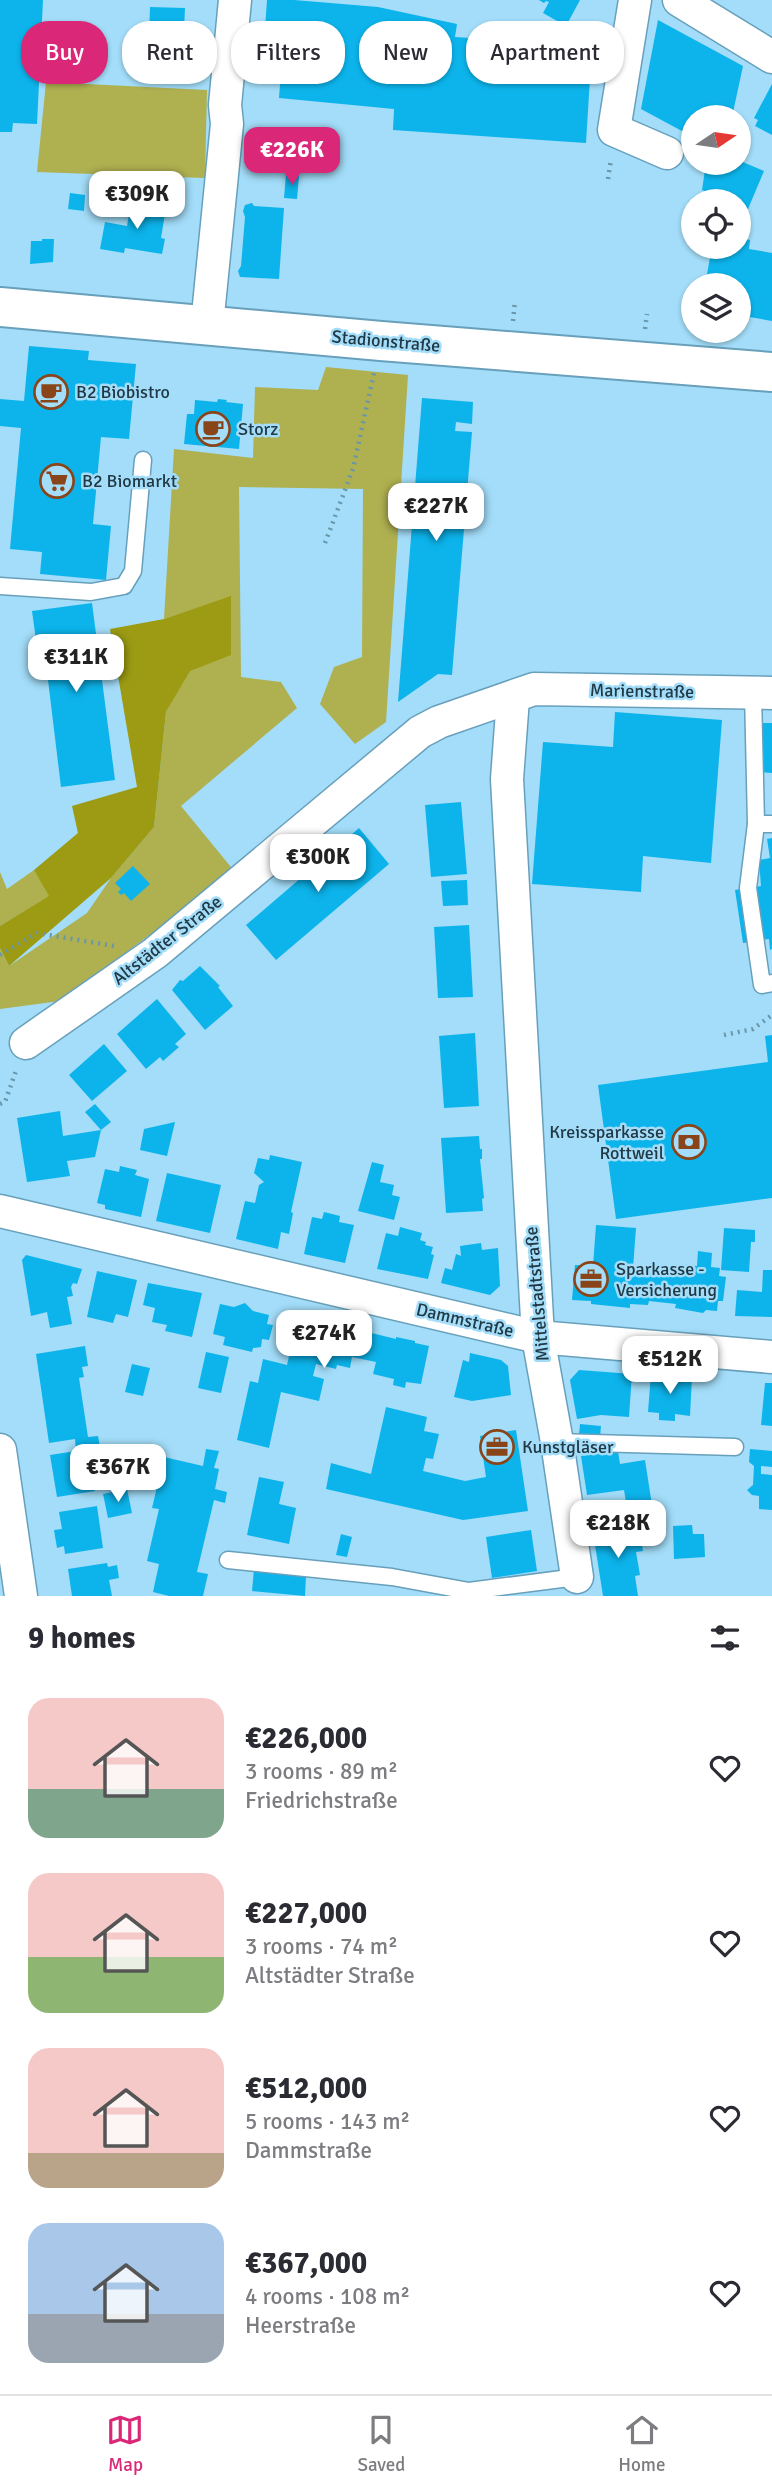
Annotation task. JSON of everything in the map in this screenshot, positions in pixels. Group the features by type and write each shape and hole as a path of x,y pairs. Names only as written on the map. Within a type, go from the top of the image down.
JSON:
{"street":[{"path":"207,325 227,124 225,105 235,0"},
{"path":"635,0 614,131 667,153"},
{"path":"679,0 772,57"},
{"name":"Stadionstraße","path":"0,307 772,372"},
{"name":"Marienstraße","path":"513,698 534,689 763,693"},
{"name":"Altstädter Straße","path":"26,1043 155,953 420,732 439,722 513,698"},
{"name":"Mittelstadtstraße","path":"513,698 507,779 538,1337 578,1577"},
{"name":"Dammstraße","path":"0,1211 538,1337 772,1357"},
{"path":"0,1450 6,1532 21,1596"}],"lane":[{"path":"0,586 91,592 124,586 133,571 143,460"},
{"path":"763,693 764,824 748,888 762,985 772,984"},
{"path":"557,1442 735,1447"},
{"name":"Mittelstadtstraße","path":"228,1560 393,1577 469,1591 578,1577"}],"path":[{"path":"645,325 647,314"},
{"path":"325,542 353,469 380,341"},
{"path":"0,955 37,933 155,953"},
{"path":"724,1035 753,1029 772,1015"},
{"path":"0,1104 5,1102 26,1043"}],"shaded area":[{"path":"46,84 207,90 205,178 37,172"},
{"path":"326,367 408,375 386,722 355,744 320,704 334,667 362,657 363,489 239,487 241,677 281,682 297,708 181,806 235,872 60,1001 0,1009 0,948 9,966 87,913 111,878 154,827 166,712 231,597 164,619 174,449 253,458 255,387 318,390"},
{"path":"231,596 231,655 190,671 166,712 154,827 111,878 9,966 0,948 0,926 49,896 34,870 78,833 72,806 137,787 110,629 164,619"},
{"path":"34,870 50,896 0,926 0,872 7,889"}],"building":[{"path":"0,0 43,0 42,21 21,21 21,84 39,84 37,124 13,123 12,132 0,132"},
{"path":"267,0 294,0 378,7 443,21 359,21 359,84 452,84 452,23 457,24 455,37 466,38 466,84 590,84 586,143 393,130 394,109 279,98 280,84 345,84 345,21 266,21"},
{"path":"539,0 580,0 569,21 557,21 543,13 549,2"},
{"path":"150,7 185,8 184,21 150,21"},
{"path":"658,20 743,66 735,105 681,105 681,131 641,109"},
{"path":"772,84 772,135 755,126 758,120 754,118"},
{"path":"751,166 764,171 751,202 751,189 702,189 704,175 751,175"},
{"path":"286,175 299,176 297,199 284,198"},
{"path":"70,193 85,195 84,211 68,209"},
{"path":"131,202 166,208 161,238 165,239 162,254 125,248 124,253 100,249 105,222 127,226"},
{"path":"252,203 254,206 284,208 279,279 240,277 238,271 241,266 245,217 243,211 245,205"},
{"path":"54,239 53,262 30,264 31,241"},
{"path":"751,249 772,253 772,321 751,317 751,273 707,273 710,259 751,259"},
{"name":"B2 Biomarkt","path":"29,346 89,351 88,360 136,364 129,439 101,437 93,524 111,526 106,580 40,574 42,552 10,549 21,428 0,426 0,399 24,401"},
{"path":"422,398 473,402 472,424 456,422 455,431 472,432 452,675 438,674 398,702"},
{"name":"Storz","path":"218,399 243,404 239,449 184,444 187,414 194,414 195,400 217,402"},
{"path":"92,603 115,780 61,787 43,639 36,640 32,611"},
{"path":"615,712 722,720 711,863 643,856 641,892 532,884 543,742 613,747"},
{"path":"763,723 772,723 772,773 760,772"},
{"path":"461,802 467,874 431,877 425,805"},
{"path":"359,828 389,864 276,960 246,925"},
{"path":"772,838 770,950 769,939 743,943 735,890 761,886 759,860 770,858 767,839"},
{"path":"133,866 150,884 131,901 124,893 121,895 118,892 121,889 115,883"},
{"path":"467,880 468,905 443,906 441,881"},
{"path":"469,925 473,997 438,998 434,927"},
{"path":"200,966 220,986 218,987 233,1006 205,1030 172,990 180,980 183,981"},
{"path":"157,999 186,1034 175,1044 179,1047 163,1061 160,1057 146,1069 117,1034"},
{"path":"475,1033 479,1106 444,1108 439,1036"},
{"name":"Kreissparkasse Rottweil","path":"772,1035 772,1198 616,1219 598,1085 768,1062 765,1036"},
{"path":"104,1044 127,1071 92,1101 69,1075"},
{"path":"95,1104 111,1122 101,1130 85,1112"},
{"path":"60,1111 63,1136 101,1130 95,1157 67,1161 70,1176 27,1182 17,1118"},
{"path":"175,1122 167,1156 140,1150 144,1129"},
{"path":"479,1136 482,1149 480,1159 483,1211 446,1213 441,1138"},
{"path":"270,1155 302,1162 289,1234 281,1232 278,1249 236,1239 245,1201 255,1203 259,1185 264,1182 254,1173 258,1158 269,1160"},
{"path":"372,1162 384,1165 380,1182 394,1185 392,1195 400,1197 394,1220 358,1211"},
{"path":"120,1166 137,1170 135,1175 149,1179 141,1217 105,1209 105,1205 97,1203 105,1169 119,1172"},
{"path":"167,1173 221,1185 210,1233 156,1221"},
{"path":"324,1212 340,1216 339,1222 354,1225 345,1263 304,1254 312,1217 322,1219"},
{"path":"596,1225 636,1228 633,1268 664,1271 664,1275 676,1276 679,1264 697,1266 698,1251 712,1253 711,1267 720,1268 719,1276 726,1277 723,1301 718,1301 717,1311 706,1310 703,1313 675,1308 676,1304 649,1301 648,1305 630,1304 630,1308 572,1300 575,1265 593,1266"},
{"path":"400,1227 422,1233 420,1240 433,1247 431,1254 434,1255 428,1279 377,1269 386,1233 398,1236"},
{"path":"724,1228 755,1230 755,1242 751,1242 749,1272 721,1270"},
{"path":"481,1243 482,1250 498,1248 500,1286 490,1295 441,1283 445,1268 452,1270 456,1254 461,1256 460,1246"},
{"path":"26,1255 82,1269 77,1284 73,1283 71,1287 73,1296 67,1297 72,1324 50,1328 47,1312 31,1316 22,1260"},
{"path":"763,1270 772,1270 772,1317 735,1316 737,1290 762,1292"},
{"path":"97,1271 137,1280 128,1317 116,1314 113,1323 87,1317"},
{"path":"148,1283 202,1293 192,1337 165,1331 167,1325 152,1322 155,1308 143,1305"},
{"path":"245,1303 253,1311 269,1315 267,1324 273,1325 269,1340 262,1339 261,1347 253,1348 252,1352 223,1345 225,1337 213,1334 220,1304 234,1307"},
{"path":"298,1315 429,1346 421,1384 406,1382 405,1388 393,1385 394,1379 373,1374 376,1362 352,1357 350,1368 337,1365 336,1369 316,1364 313,1376 324,1379 319,1401 281,1392 269,1448 237,1440 250,1381 258,1383 263,1359 287,1365"},
{"path":"85,1346 88,1366 82,1367 84,1377 79,1378 88,1437 98,1436 100,1447 89,1449 95,1491 57,1497 50,1455 76,1451 75,1439 49,1443 36,1354"},
{"path":"206,1352 229,1357 221,1393 198,1388"},
{"path":"470,1353 501,1360 508,1366 511,1395 472,1401 454,1397 463,1360 469,1362"},
{"path":"132,1364 150,1368 143,1396 125,1392"},
{"path":"579,1370 632,1374 629,1417 601,1415 577,1419 570,1380"},
{"path":"651,1374 692,1377 690,1416 675,1414 675,1421 659,1420 659,1413 648,1412"},
{"path":"765,1383 772,1383 772,1426 761,1425"},
{"path":"386,1407 427,1417 424,1431 439,1434 433,1459 426,1458 423,1471 465,1481 486,1477 480,1436 516,1430 528,1511 463,1520 326,1489 331,1463 371,1474"},
{"path":"580,1424 601,1426 600,1437 579,1435"},
{"path":"206,1449 219,1451 214,1468 219,1469 215,1489 227,1492 225,1503 214,1500 197,1572 208,1574 203,1596 169,1596 153,1592 159,1564 147,1561 159,1509 152,1508 164,1457 203,1466"},
{"path":"750,1449 772,1451 772,1467 761,1466 761,1474 772,1475 772,1510 759,1509 759,1496 752,1495 747,1490 753,1485 754,1466 749,1462"},
{"path":"618,1451 620,1464 645,1460 652,1505 626,1502 624,1490 587,1495 581,1456"},
{"path":"259,1477 284,1482 279,1504 296,1508 289,1544 247,1535"},
{"path":"127,1489 132,1513 108,1518 103,1494"},
{"path":"97,1506 103,1548 65,1554 64,1546 57,1548 54,1530 62,1529 59,1512"},
{"path":"692,1525 693,1534 704,1534 705,1557 674,1559 673,1526"},
{"path":"639,1527 643,1551 636,1552 640,1575 635,1576 638,1596 603,1596 593,1532"},
{"path":"531,1530 537,1571 492,1578 486,1537"},
{"path":"341,1534 352,1537 347,1557 336,1555"},
{"path":"107,1563 108,1567 117,1565 119,1578 109,1580 112,1596 72,1596 68,1569"},
{"path":"254,1569 306,1575 305,1596 252,1591"}],"place":[{"name":"B2 Biobistro","path":"51,392"},
{"name":"Storz","path":"213,429"},
{"name":"B2 Biomarkt","path":"57,481"},
{"name":"Kreissparkasse Rottweil","path":"689,1142"},
{"name":"Sparkasse - Versicherung","path":"591,1279"},
{"name":"Kunstgläser","path":"497,1447"}]}
